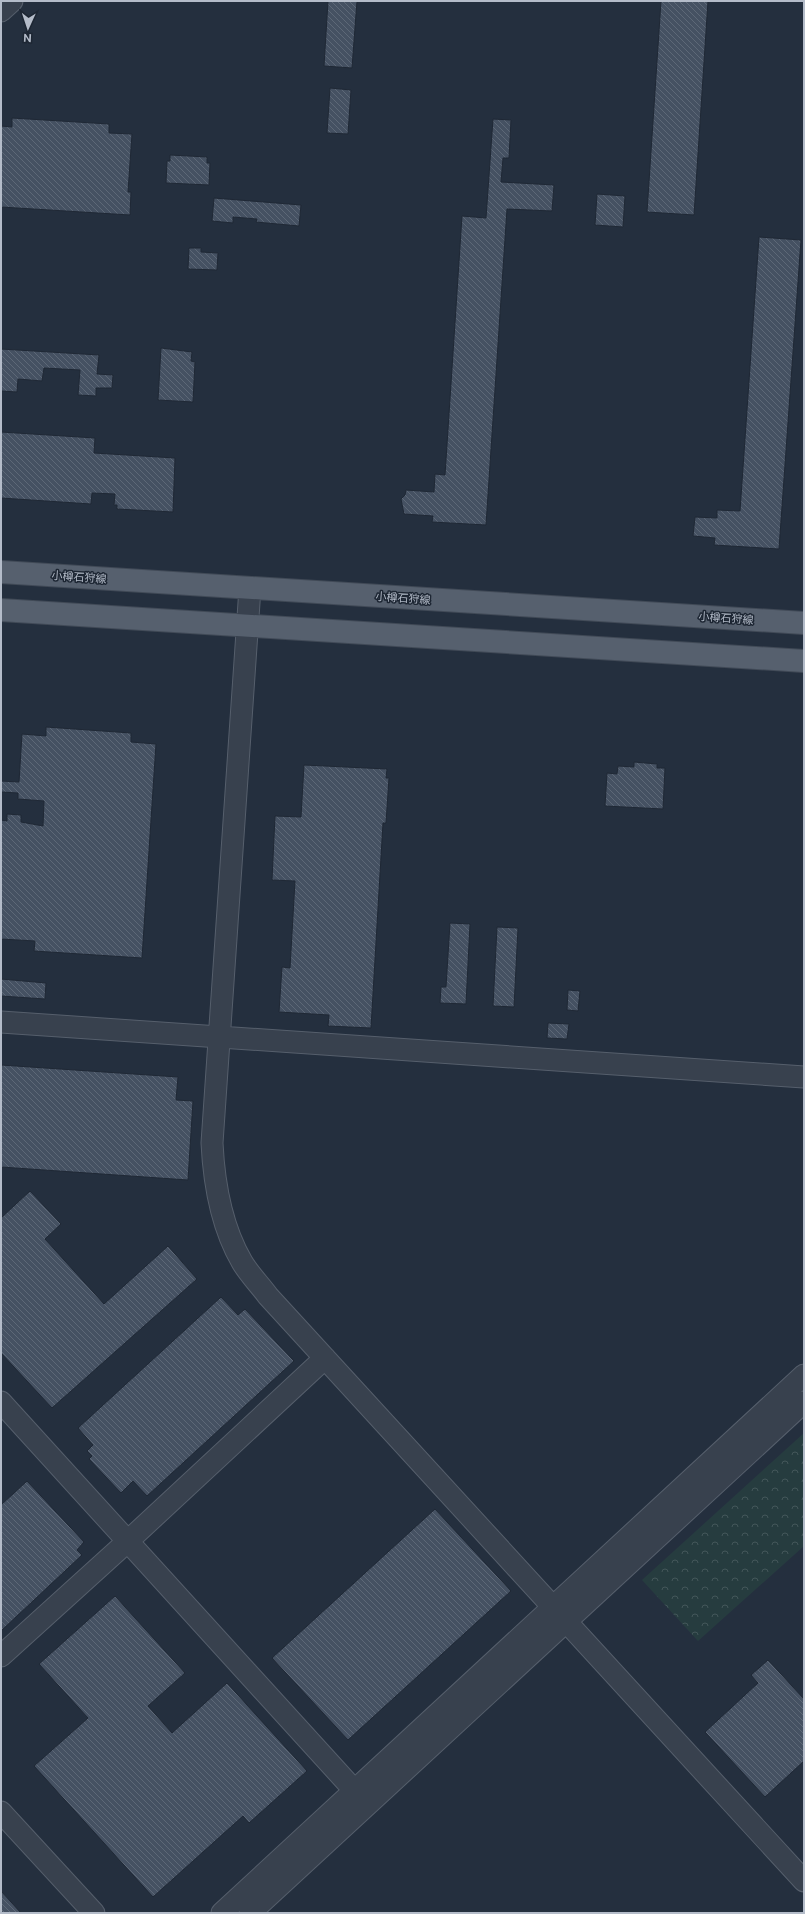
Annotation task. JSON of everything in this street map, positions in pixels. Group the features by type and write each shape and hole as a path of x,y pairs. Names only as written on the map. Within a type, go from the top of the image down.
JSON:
{"main road":[{"name":"小樽石狩線","path":"1,572 804,623"},
{"path":"1,610 804,661"}],"street":[{"path":"1,11 12,1"},
{"path":"250,588 221,1036 212,1143 214,1173 221,1208 230,1235 242,1263 268,1296 804,1881"},
{"path":"1,1022 804,1077"},
{"path":"1,1656 128,1541 325,1358"},
{"path":"222,1913 361,1797 559,1614 804,1376"},
{"path":"1,1402 361,1797"},
{"path":"559,1614 804,1402"},
{"path":"250,1913 361,1797"},
{"path":"1,1812 94,1913"}],"green space":[{"path":"804,1433 804,1546 698,1641 642,1580"}],"building":[{"path":"328,1 357,1 352,68 324,66"},
{"path":"661,1 708,1 694,215 647,212"},
{"path":"330,88 351,90 348,134 327,133"},
{"path":"12,118 109,124 109,133 132,134 128,192 131,192 130,215 1,207 1,126 12,127"},
{"path":"493,119 511,120 509,158 503,158 501,182 554,185 552,211 507,209 486,525 432,522 433,516 404,514 401,499 405,495 406,490 434,492 435,474 445,475 462,216 486,218"},
{"path":"170,155 207,157 207,163 210,163 209,185 166,183 167,161 170,161"},
{"path":"597,194 625,196 623,227 595,225"},
{"path":"214,198 301,205 299,226 256,222 257,219 233,217 233,223 212,221"},
{"path":"759,237 801,240 779,549 714,545 715,538 693,536 695,517 717,518 717,510 740,511"},
{"path":"189,248 201,248 201,252 218,253 217,270 188,269"},
{"path":"161,348 192,352 191,361 195,362 193,402 158,400"},
{"path":"1,349 99,355 97,374 113,375 112,388 96,388 96,396 78,395 80,370 44,368 42,381 18,379 17,392 1,391"},
{"path":"1,432 95,438 94,453 175,458 173,512 117,509 117,505 114,505 115,494 92,493 91,504 1,498"},
{"path":"46,727 131,733 131,742 156,744 142,958 34,951 35,941 1,939 1,820 7,821 7,814 21,815 21,822 43,826 44,801 18,799 18,793 1,792 1,781 19,782 22,734 46,736"},
{"path":"634,762 657,764 657,768 665,768 663,809 605,806 607,773 617,774 618,766 634,767"},
{"path":"304,765 387,769 386,778 389,778 386,823 383,823 371,1028 328,1026 329,1015 279,1012 282,967 290,968 295,881 272,880 275,816 301,817"},
{"path":"450,923 470,924 466,1004 440,1003 441,987 446,987"},
{"path":"497,927 518,928 514,1007 493,1006"},
{"path":"1,979 46,983 45,999 1,996"},
{"path":"568,990 580,991 578,1011 567,1010"},
{"path":"548,1023 569,1024 567,1039 547,1038"},
{"path":"1,1065 178,1077 176,1100 193,1101 188,1180 1,1167"},
{"path":"30,1191 61,1224 45,1239 104,1304 168,1246 197,1279 52,1408 1,1353 1,1218"},
{"path":"221,1297 238,1315 245,1309 294,1361 147,1496 133,1481 121,1493 89,1459 92,1456 87,1451 93,1445 78,1428"},
{"path":"27,1481 84,1542 77,1550 82,1555 1,1631 1,1505"},
{"path":"435,1509 511,1591 348,1740 272,1658"},
{"path":"115,1596 185,1673 148,1706 172,1733 227,1683 307,1771 249,1823 243,1816 153,1897 34,1766 88,1718 39,1664"},
{"path":"768,1660 804,1699 804,1761 765,1797 705,1732 758,1683 751,1675"},
{"path":"1,1891 21,1913 1,1913"}]}
